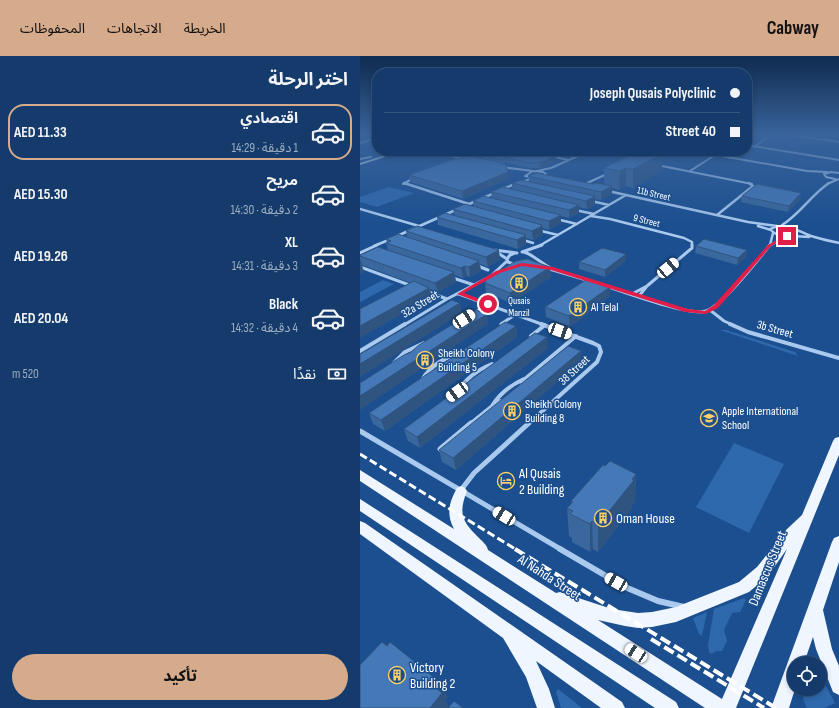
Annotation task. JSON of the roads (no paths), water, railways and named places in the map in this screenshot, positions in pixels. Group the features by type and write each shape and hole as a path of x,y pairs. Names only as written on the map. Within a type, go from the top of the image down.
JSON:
{"main road":[{"name":"Damascus Street","path":"727,708 743,673 839,441"},
{"name":"Al Nahda Street","path":"360,475 721,708"},
{"path":"461,490 455,502 455,516 462,528 490,559"},
{"path":"360,504 670,708"},
{"path":"542,593 600,614 625,619 658,619 676,614 749,583 759,574 792,533 806,519"},
{"path":"360,527 616,708"},
{"path":"798,656 839,542"},
{"path":"815,609 824,649 839,686"},
{"path":"504,629 526,657 537,678 546,708"},
{"path":"780,708 787,688"}],"street":[{"path":"521,182 525,175 557,165"},
{"path":"663,165 743,181 749,184 750,188 717,215"},
{"path":"690,171 699,165"},
{"path":"776,165 808,171 839,179"},
{"path":"500,167 515,170 535,171 547,176"},
{"path":"547,176 551,168"},
{"path":"515,170 525,175 537,178"},
{"path":"834,172 839,170"},
{"path":"584,186 612,171"},
{"path":"808,171 839,173"},
{"path":"770,246 772,227 794,221 825,185 827,181 824,174 827,172"},
{"path":"360,253 499,191 521,182 547,176"},
{"path":"416,177 402,184 470,204"},
{"path":"825,185 839,179"},
{"path":"577,184 589,187"},
{"path":"499,191 507,193"},
{"name":"11b Street","path":"607,191 748,222 795,229"},
{"path":"513,267 520,265 513,264 491,250 517,253 543,245 627,195"},
{"path":"480,200 488,201"},
{"path":"588,200 610,205"},
{"path":"460,208 467,210"},
{"path":"360,209 426,229"},
{"path":"572,209 593,215"},
{"name":"9 Street","path":"593,215 680,237 690,244 689,250 648,286 639,296"},
{"name":"9 Street","path":"593,215 610,219"},
{"path":"442,216 449,219"},
{"path":"555,219 577,224"},
{"path":"791,236 796,233 794,221"},
{"name":"11b Street","path":"748,222 772,232 791,236"},
{"path":"407,224 415,228"},
{"path":"536,229 558,235"},
{"path":"795,229 817,238"},
{"path":"604,285 687,311 701,313 710,310 719,304 770,246 787,236"},
{"path":"791,236 817,238 839,243"},
{"path":"394,238 401,240"},
{"path":"518,239 533,243"},
{"path":"534,258 543,245"},
{"path":"371,248 378,251"},
{"path":"522,252 551,268 598,283"},
{"name":"32a Street","path":"491,276 510,255 517,253"},
{"path":"474,265 488,270"},
{"path":"360,267 413,287"},
{"path":"539,267 551,268"},
{"name":"32a Street","path":"360,351 447,299 505,270"},
{"path":"444,275 474,285"},
{"name":"9 Street","path":"632,294 648,286"},
{"path":"420,289 447,299"},
{"name":"38 Street","path":"459,294 593,343 599,346 601,354 597,362 474,473 461,490"},
{"path":"468,317 488,304"},
{"name":"3b Street","path":"710,310 724,321 748,332 839,358"},
{"path":"497,327 516,314"},
{"path":"528,338 546,325"},
{"path":"492,407 496,398 504,390 524,379 576,336"},
{"path":"399,364 392,367 397,359 406,352 428,342 424,349"},
{"path":"422,380 428,371 436,364 466,349"},
{"path":"454,361 460,353"},
{"path":"457,392 462,383 470,375 498,360"},
{"path":"488,373 492,364"},
{"path":"416,384 431,376"},
{"path":"519,390 524,379"},
{"path":"451,396 468,386"},
{"path":"440,449 492,407 507,399"},
{"path":"360,431 630,590 658,601 690,608"}],"railway":[{"path":"360,454 517,550"},
{"path":"515,549 776,708"},
{"path":"651,639 764,708"}],"place":[{"name":"Qusais Manzil","path":"519,283"},
{"name":"Al Telal","path":"578,307"},
{"name":"Sheikh Colony Building 5","path":"425,360"},
{"name":"Sheikh Colony Building 8","path":"512,411"},
{"name":"Apple International School","path":"709,418"},
{"name":"Al Qusais 2 Building","path":"506,481"},
{"name":"Oman House","path":"603,518"},
{"name":"Victory Building 2","path":"397,675"}]}
